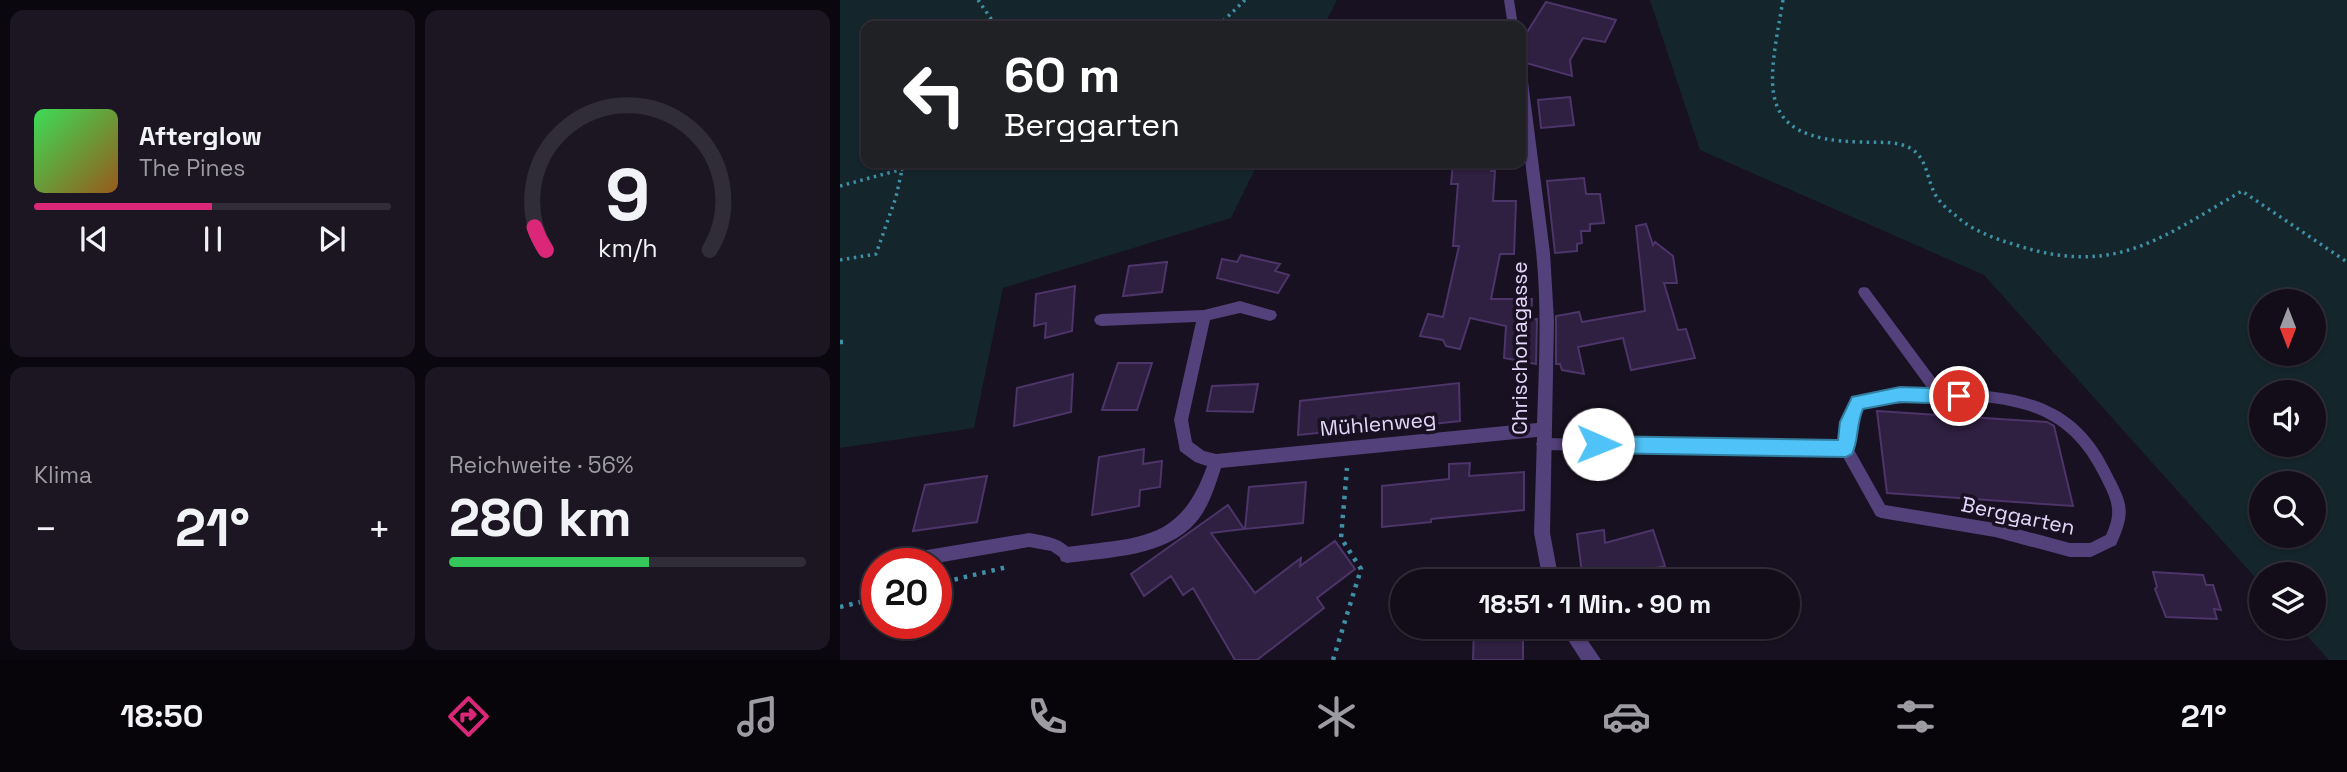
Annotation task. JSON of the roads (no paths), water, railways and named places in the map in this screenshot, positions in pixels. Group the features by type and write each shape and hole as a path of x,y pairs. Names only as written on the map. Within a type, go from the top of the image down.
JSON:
{"street":[{"path":"1508,0 1512,21"},
{"name":"Chrischonagasse","path":"1526,115 1543,253 1547,320 1542,533 1549,569"},
{"path":"1101,320 1204,316 1240,307 1269,315"},
{"path":"1066,555 1155,540 1184,523 1206,492 1216,461 1200,457 1185,446 1181,420 1204,316"},
{"name":"Mühlenweg","path":"1216,461 1349,448 1543,436"},
{"path":"1577,639 1592,660"}],"lane":[{"path":"1864,292 1941,396"},
{"name":"Berggarten","path":"1900,395 1997,396 2043,409 2072,426 2097,460 2111,485 2120,515 2111,540 2091,550 2070,550 1995,530 1881,511 1846,449 1848,422 1858,402 1900,395"},
{"path":"1543,436 1846,449"},
{"path":"952,553 1029,540 1054,545 1066,555"}]}
